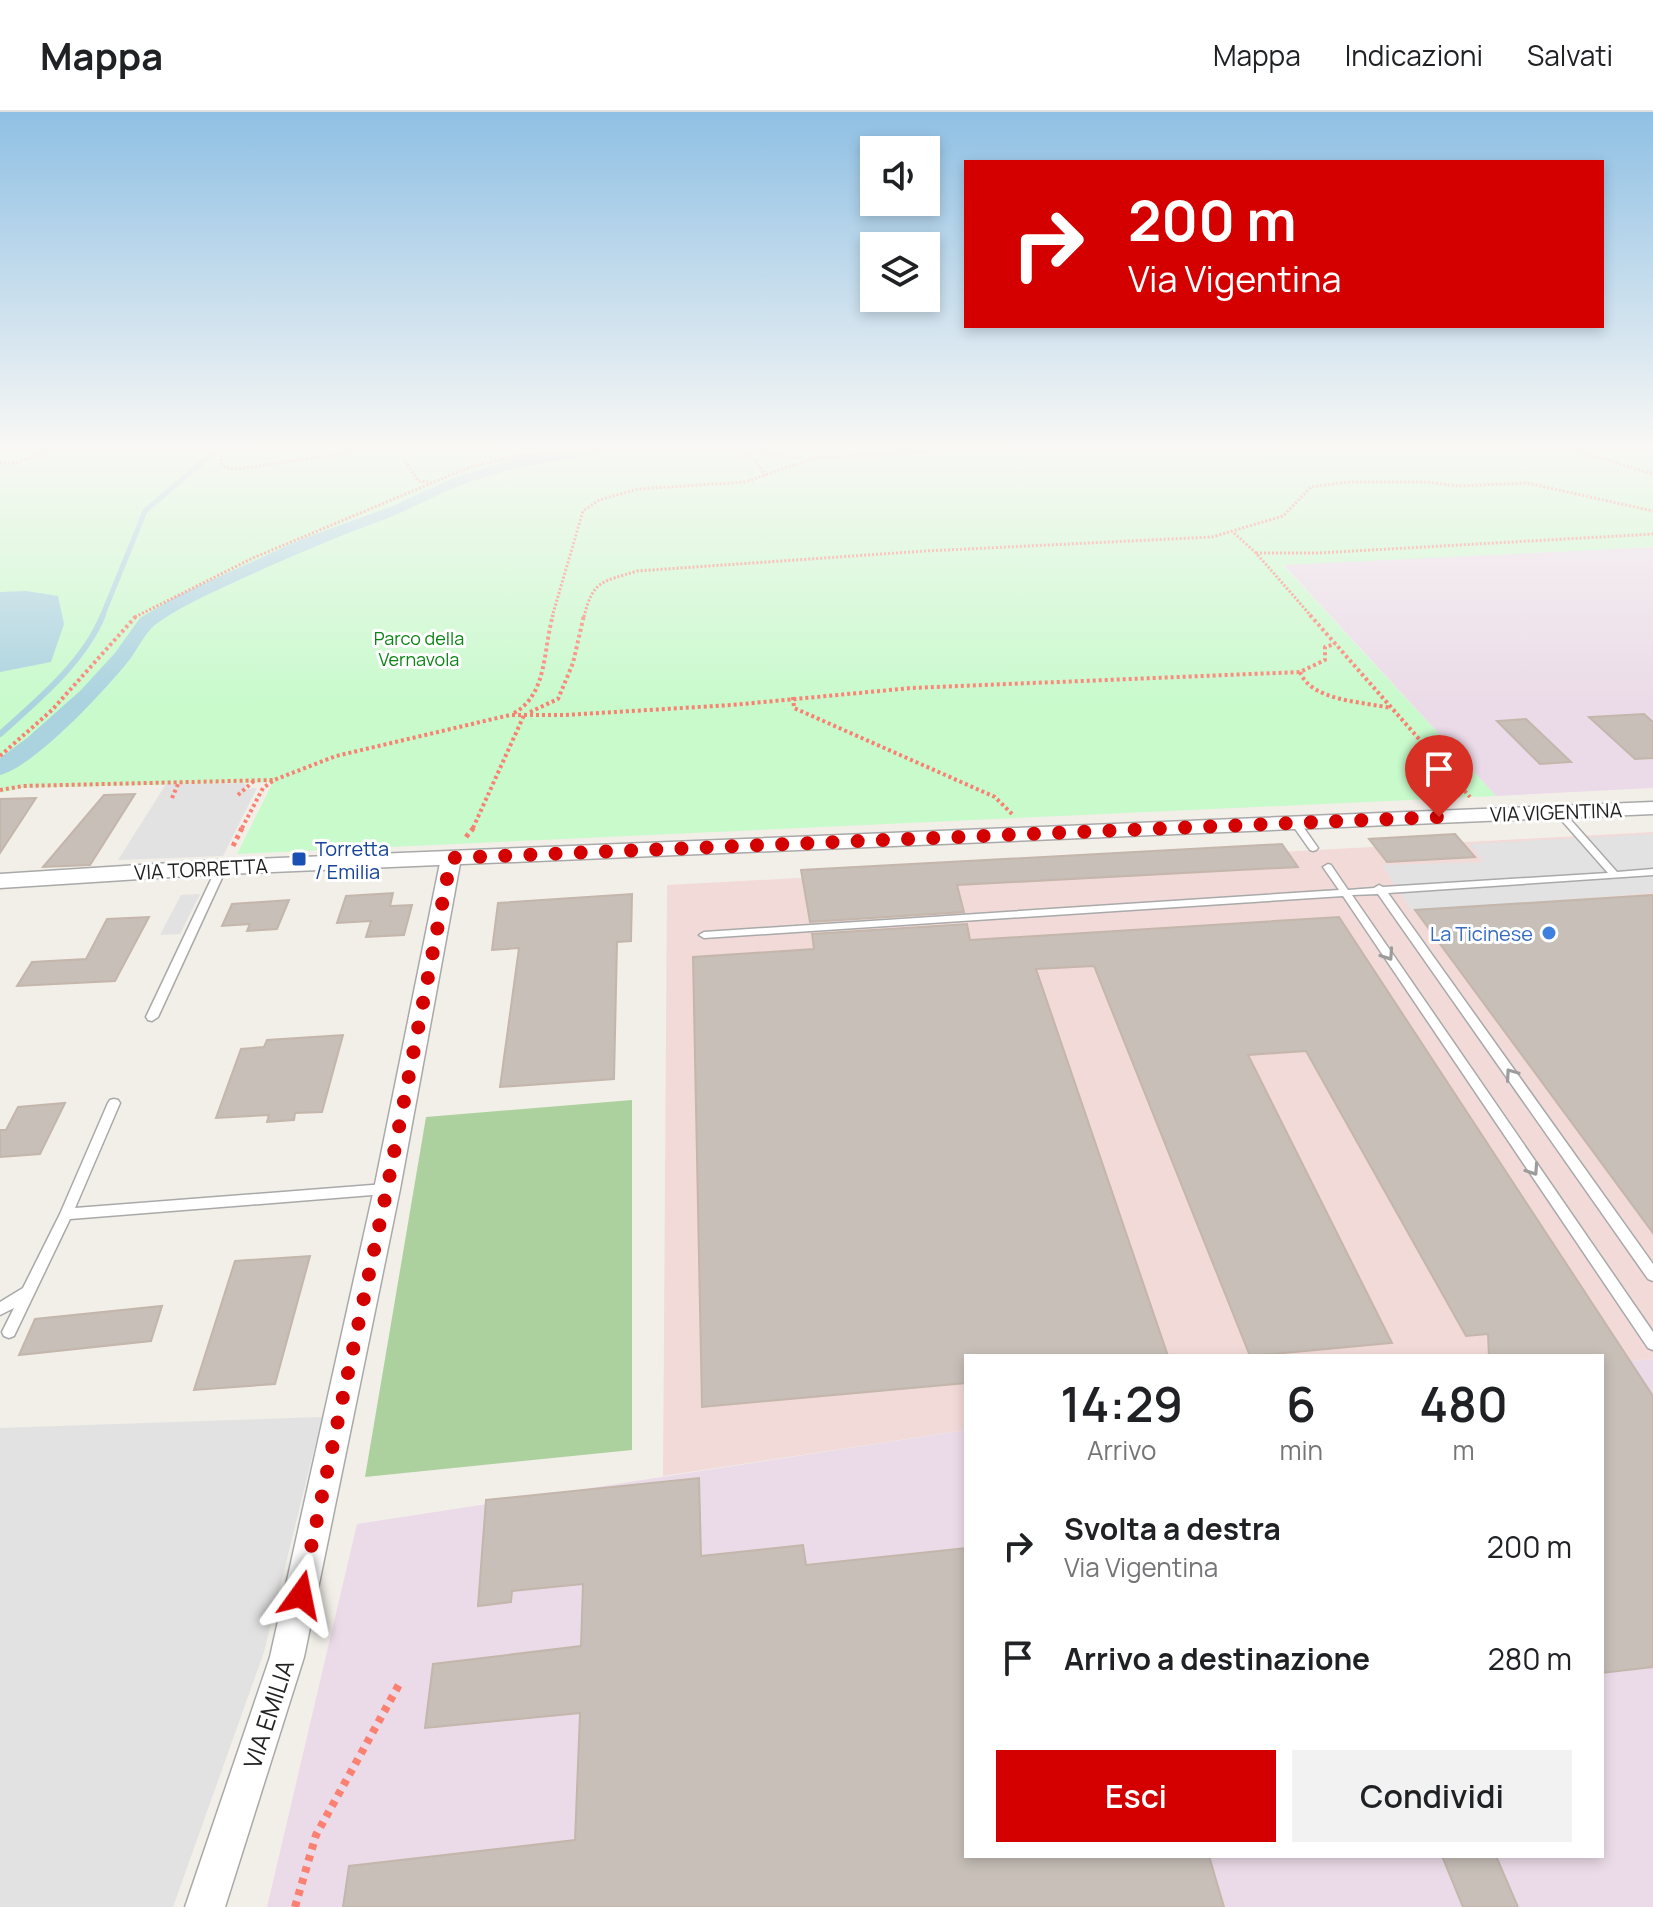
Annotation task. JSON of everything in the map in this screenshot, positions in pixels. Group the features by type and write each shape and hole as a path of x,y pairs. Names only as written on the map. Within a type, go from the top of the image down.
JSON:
{"street":[{"name":"VIA VIGENTINA","path":"457,849 1296,823 1653,808"},
{"name":"VIA TORRETTA","path":"0,881 227,858 457,849"},
{"name":"VIA EMILIA","path":"205,1907 287,1657 457,849"}],"lane":[{"path":"1559,812 1615,875"},
{"path":"1296,823 1313,848"},
{"path":"152,1017 227,858"},
{"path":"1328,867 1652,1344"},
{"path":"704,935 1344,890 1653,872"},
{"path":"1379,888 1653,1275"},
{"path":"9,1332 66,1214 114,1103"},
{"path":"66,1214 387,1189"},
{"path":"0,1309 28,1292"}],"path":[{"path":"0,756 52,710 136,615 308,535"},
{"path":"457,849 475,826 537,691 550,625 576,535"},
{"path":"525,714 544,708 558,699 573,663 589,595 596,584 621,573 894,553 1163,541 1218,535"},
{"path":"1236,535 1256,553 1476,804"},
{"path":"1256,553 1318,553 1639,535"},
{"path":"227,858 263,788 274,780 336,756 510,715 565,715 732,705 911,688 1300,672 1325,660 1325,647 1335,644"},
{"path":"1300,672 1303,680 1315,691 1392,708"},
{"path":"793,697 794,708 995,797 1014,817"},
{"path":"510,715 528,705"},
{"path":"238,795 256,780"},
{"path":"0,790 23,786 274,780"},
{"path":"172,798 179,782"},
{"path":"295,1907 316,1835 401,1681"}],"shaded area":[{"path":"1653,547 1653,788 1496,796 1283,564"},
{"path":"245,783 246,789 257,788 223,856 118,860 166,784"},
{"path":"1653,832 1653,1359 1604,1364 1604,1354 964,1354 964,1430 663,1476 667,885"},
{"path":"1653,834 1653,893 1412,911 1382,865 1484,862 1470,844"},
{"path":"200,894 180,934 160,935 181,895"},
{"path":"1653,1359 1653,1907 267,1907 357,1524 964,1430 964,1858 1604,1858 1604,1364"},
{"path":"322,1417 264,1652 173,1907 0,1907 0,1428"}],"green space":[{"name":"Parco della Vernavola","path":"0,535 1653,535 1653,547 1283,565 1496,796 237,854 273,782 23,788 0,793"},
{"path":"632,1100 632,1450 365,1477 426,1117"}],"water":[{"path":"26,591 58,596 64,624 51,662 0,672 0,592"}],"building":[{"path":"1644,714 1653,722 1653,758 1635,759 1589,717"},
{"path":"1526,719 1571,762 1540,764 1497,721"},
{"path":"135,794 90,865 43,867 104,795"},
{"path":"36,798 0,853 0,799"},
{"path":"1455,834 1475,857 1387,862 1369,839"},
{"path":"1282,844 1298,867 957,885 964,912 810,922 801,870"},
{"path":"393,893 390,906 412,905 404,935 366,937 371,921 337,923 346,896"},
{"path":"632,894 631,941 617,942 614,1079 500,1087 519,948 492,950 498,903"},
{"path":"1653,895 1653,1233 1415,910"},
{"path":"289,900 277,929 247,931 250,924 222,926 232,904"},
{"path":"149,917 115,981 17,986 32,962 86,959 107,919"},
{"path":"1339,917 1653,1396 1653,1667 1604,1673 1604,1354 1489,1354 1488,1334 1466,1336 1306,1051 1248,1055 1392,1343 1249,1354 1094,966 1036,969 1167,1354 964,1354 964,1383 702,1407 693,957 814,949 812,934 967,924 970,940"},
{"path":"343,1035 322,1112 295,1113 294,1120 267,1122 269,1115 216,1118 241,1049 264,1047 267,1040"},
{"path":"65,1103 40,1154 0,1157 0,1130 6,1130 18,1107"},
{"path":"310,1256 275,1384 194,1390 235,1261"},
{"path":"162,1306 151,1341 19,1355 35,1319"},
{"path":"699,1478 701,1556 803,1545 806,1565 964,1548 964,1858 1210,1858 1224,1907 343,1907 349,1866 575,1840 580,1713 425,1728 433,1664 581,1646 583,1584 512,1591 511,1602 478,1606 486,1500"},
{"path":"1443,1858 1497,1858 1518,1907 1463,1907"}],"waterway":[{"path":"102,617 135,535"},
{"path":"0,768 35,743 87,695 122,657 146,622 183,600 328,535"},
{"path":"0,734 72,664 103,615"}],"place":[{"name":"Torretta / Emilia","path":"299,859"},
{"name":"La Ticinese","path":"1549,933"}],"route":[{"path":"301,1595 387,1189 451,858 1439,817"}]}
